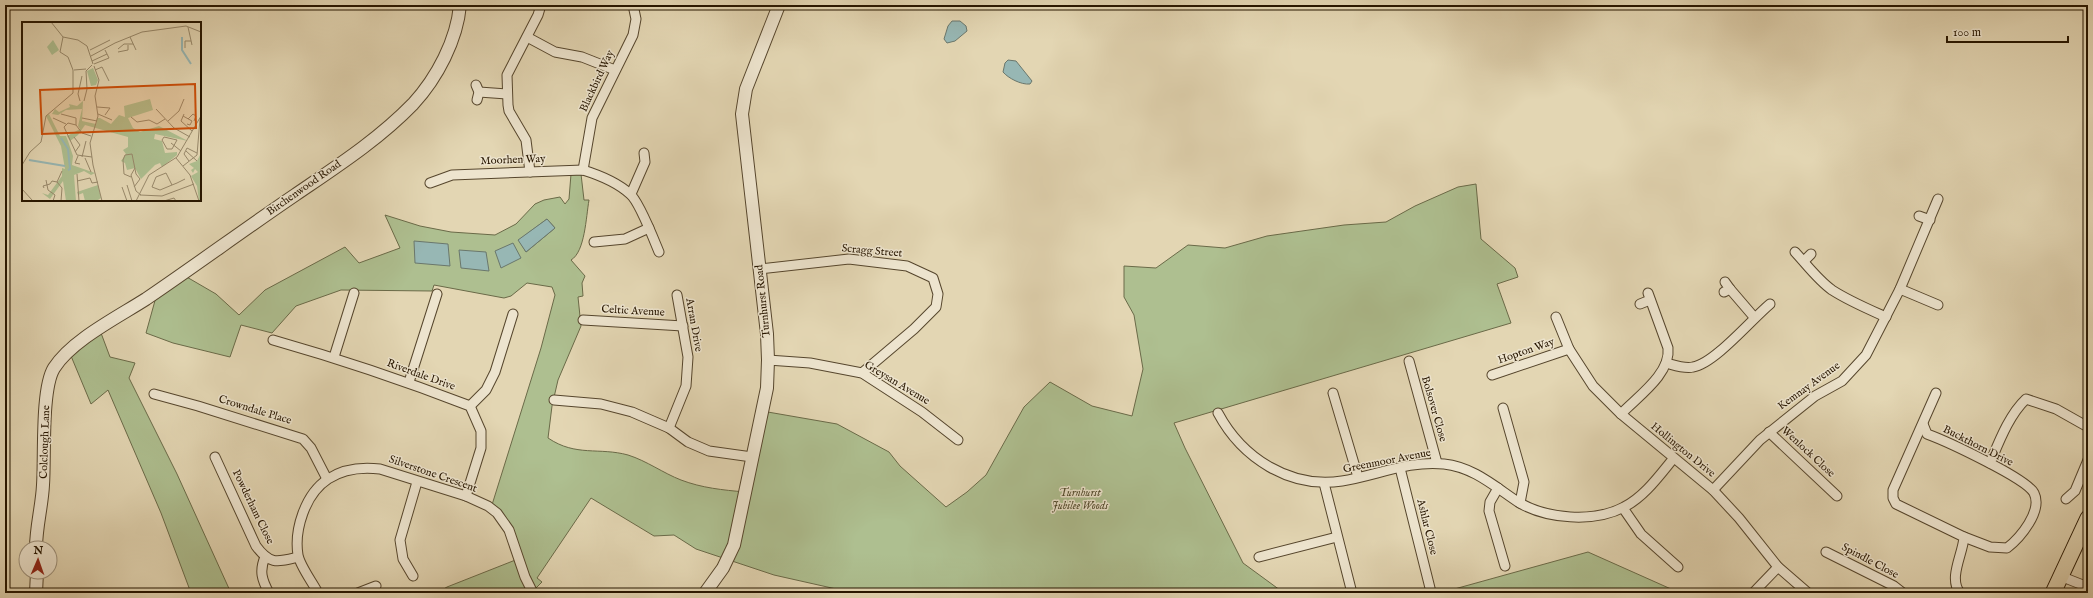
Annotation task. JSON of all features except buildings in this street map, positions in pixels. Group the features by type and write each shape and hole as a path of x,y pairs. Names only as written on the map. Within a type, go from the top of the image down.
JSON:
{"main road":[{"path":"2053,593 2088,518"}],"street":[{"name":"Birchenwood Road","path":"74,345 99,330 368,144 413,104 429,83 444,60 459,16 460,5"},
{"path":"530,172 526,140 509,111 507,75 527,38 541,5"},
{"name":"Blackbird Way","path":"583,170 592,118 633,35 636,19 633,5"},
{"name":"Turnhurst Road","path":"705,593 723,568 734,545 767,388 768,360 742,114 746,89 779,5"},
{"path":"527,38 555,52 582,57 615,70"},
{"path":"477,92 507,94"},
{"path":"631,194 648,159"},
{"path":"442,168 445,177"},
{"path":"583,170 595,174 631,194 649,228 659,252"},
{"name":"Moorhen Way","path":"430,183 452,175 583,170"},
{"name":"Kemnay Avenue","path":"1713,490 1769,432 1815,396 1842,381 1866,354 1900,289 1938,199"},
{"path":"1919,216 1930,220"},
{"path":"594,242 624,238 649,228"},
{"path":"1795,252 1832,290 1856,304 1886,317"},
{"path":"1804,262 1811,254"},
{"name":"Scragg Street","path":"759,269 849,259 907,266 933,278 938,294 936,307 914,329 862,373"},
{"path":"1727,288 1754,317"},
{"path":"1900,289 1938,304"},
{"path":"334,357 354,293"},
{"path":"409,382 437,294"},
{"name":"Arran Drive","path":"669,428 686,386 688,357 677,295"},
{"path":"1621,414 1658,376 1669,356 1668,348 1649,297 1640,304"},
{"path":"1666,363 1683,367 1694,367 1705,363 1715,356 1754,317 1770,304"},
{"path":"466,496 481,448 481,431 470,406 486,390 495,372 513,314"},
{"name":"Hollington Drive","path":"1556,317 1569,349 1593,386 1621,414 1673,459 1713,490 1739,518 1778,567 1808,593"},
{"name":"Celtic Avenue","path":"583,320 683,326"},
{"name":"Riverdale Drive","path":"273,340 334,357 409,382 470,406"},
{"name":"Colclough Lane","path":"36,540 37,523 43,487 44,432 48,383 53,369 74,345"},
{"name":"Hopton Way","path":"1492,375 1569,349"},
{"name":"Greysan Avenue","path":"768,360 810,363 862,373 922,412 958,440"},
{"name":"Bolsover Close","path":"1409,362 1437,463"},
{"name":"Buckthorn Drive","path":"1922,424 1927,434 1990,463 2029,487 2034,494 2036,503 2027,528 2007,548 1990,547 1964,537 1896,504 1893,498 1893,490 1922,424 1936,393"},
{"name":"Crowndale Place","path":"154,394 212,410 303,439 311,448 327,479"},
{"path":"1326,403 1335,397 1358,477"},
{"path":"1990,463 2008,424 2020,405 2026,399 2056,409 2088,427"},
{"path":"554,400 601,404 632,412 669,428 688,442 709,451 752,457"},
{"path":"1503,408 1510,422 1524,482 1520,502"},
{"name":"Greenmoor Avenue","path":"1218,413 1236,440 1267,466 1283,474 1301,480 1324,483 1344,481 1400,468 1437,463 1466,468 1520,502 1546,513 1564,516 1593,516 1623,508 1641,494 1673,459"},
{"name":"Wenlock Close","path":"1769,432 1837,496"},
{"name":"Powderham Close","path":"215,457 256,546 265,557 276,561 298,557"},
{"path":"2066,499 2075,491 2088,460"},
{"name":"Silverstone Crescent","path":"298,557 298,540 302,517 314,493 327,479 354,469 380,468 418,482 466,496 488,506 501,518 512,538 525,576 533,593"},
{"name":"Ashlar Close","path":"1400,468 1431,592"},
{"path":"413,576 403,559 400,540 418,482"},
{"path":"1324,483 1352,593"},
{"path":"1498,488 1490,502 1489,511 1505,549 1505,566"},
{"name":"Wenlock Close","path":"1824,497 1830,489"},
{"path":"1623,508 1641,534 1678,567"},
{"path":"1259,557 1270,549 1337,537"},
{"path":"1956,592 1956,574 1964,537"},
{"name":"Spindle Close","path":"1826,552 1894,586 1903,593"},
{"path":"265,557 261,566 261,574 263,582 269,593"},
{"path":"298,557 318,593"},
{"path":"1753,593 1778,567"},
{"path":"2060,576 2088,588"},
{"path":"36,593 37,580"},
{"path":"358,593 376,586"}],"green space":[{"name":"Turnhurst Jubilee Woods","path":"571,174 581,174 584,200 589,200 582,242 576,256 571,260 585,276 582,283 583,296 578,297 581,326 558,380 552,406 548,438 568,448 628,455 642,460 674,477 697,485 745,492 762,411 837,424 889,452 900,466 946,507 967,492 986,475 1024,407 1050,382 1092,406 1132,416 1143,369 1134,315 1124,297 1124,266 1156,268 1188,245 1225,248 1267,236 1344,225 1386,222 1415,206 1458,187 1476,184 1481,239 1515,268 1518,277 1497,284 1511,323 1174,423 1243,563 1284,593 854,593 774,575 696,549 674,535 654,536 591,498 537,578 542,582 532,592 437,593 447,587 518,559 512,538 491,508 541,348 555,295 552,287 527,283 511,296 504,298 434,285 432,291 341,290 296,306 272,333 241,325 230,357 173,343 146,333 156,297 185,276 216,294 239,315 265,290 345,247 359,263 400,248 385,215 420,226 451,232 495,235 516,224 535,204 544,200 560,197 565,204 569,199","holes":["547,219 555,228 526,252 519,240"]},
{"path":"101,333 110,357 135,363 129,378 177,474 231,593 191,593 161,513 108,390 91,404 71,356 81,346"},
{"path":"1588,552 1680,593 1440,593"}],"water":[{"path":"952,21 960,21 966,26 967,31 955,41 947,43 944,39 948,26"},
{"path":"1008,60 1016,61 1032,81 1030,84 1015,81 1003,72 1005,63"},
{"path":"547,219 555,228 526,252 518,240"},
{"path":"414,241 448,244 450,266 415,263"},
{"path":"513,243 521,258 501,268 495,251"},
{"path":"459,250 486,252 489,271 461,268"}]}
